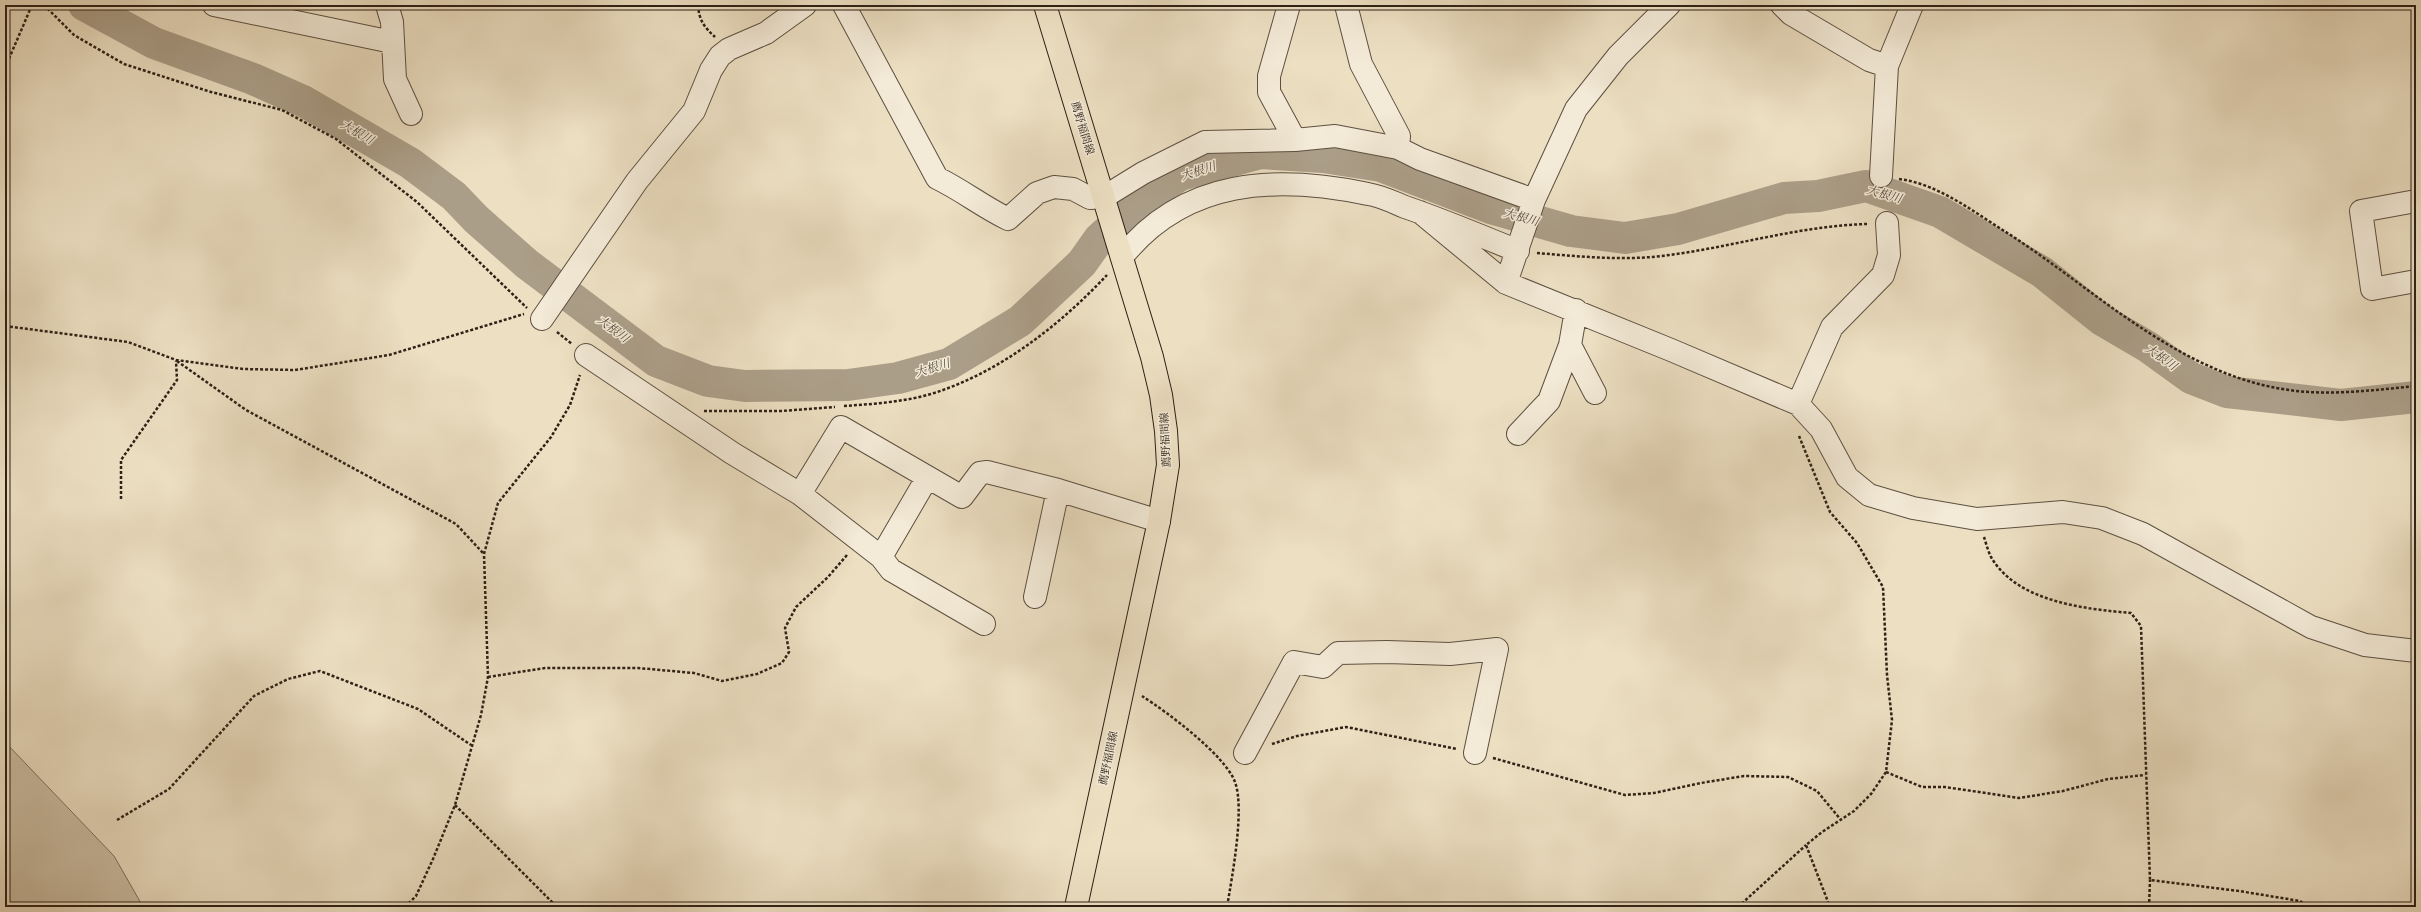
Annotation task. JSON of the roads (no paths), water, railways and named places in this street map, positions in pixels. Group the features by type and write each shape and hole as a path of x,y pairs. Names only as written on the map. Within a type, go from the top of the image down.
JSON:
{"main road":[{"name":"薦野福間線","path":"1046,5 1122,257 1162,402 1168,465 1159,521 1076,907"}],"street":[{"path":"387,5 392,22 395,79 411,114"},
{"path":"536,316 571,276 637,181 694,111 711,70 720,56 729,49 766,33 805,5"},
{"path":"844,5 937,178 962,189 988,209 1008,219 1037,193 1054,187 1072,189 1106,204 1143,173 1205,142 1295,140 1335,136 1398,148 1420,159 1534,200"},
{"path":"1289,5 1269,76 1269,92 1295,140"},
{"path":"1346,5 1361,64 1399,136 1398,148"},
{"path":"1506,283 1534,200 1576,109 1618,56 1669,5"},
{"path":"1782,5 1791,14 1869,60 1887,66"},
{"path":"1881,176 1887,66 1912,5"},
{"path":"214,6 392,42"},
{"path":"1122,257 1132,244 1168,214 1201,196 1242,186 1272,183 1369,194 1420,212 1518,251"},
{"path":"2416,201 2361,211 2372,289 2416,281"},
{"path":"1420,212 1506,283 1576,310 1798,404 1821,429 1847,477 1869,495 1913,508 1977,519 2063,512 2102,518 2143,534 2310,627 2365,645 2416,651"},
{"path":"1798,404 1832,327 1884,275 1889,255 1887,223"},
{"path":"1518,434 1549,401 1570,345 1576,310"},
{"path":"1570,345 1596,393"},
{"path":"586,355 678,415 732,453 800,494 881,557 891,570 984,624"},
{"path":"800,494 841,427 962,497 980,474 987,472 1058,490 1159,521"},
{"path":"881,557 927,478"},
{"path":"1035,597 1058,490"},
{"path":"1245,753 1294,662 1323,667 1338,653 1388,652 1450,654 1498,649 1475,753"}],"waterway":[{"name":"大根川","path":"84,5 154,43 253,79 305,102 410,163 454,196 476,219 527,264 656,361 708,381 745,386 848,385 898,378 949,364 1020,321 1082,263 1099,239 1139,203 1180,175 1260,153 1323,157 1381,166 1491,208 1571,231 1625,238 1678,229 1784,198 1818,196 1866,186 1940,212 2042,272 2102,320 2148,347 2191,378 2227,392 2341,405 2416,397"}]}
